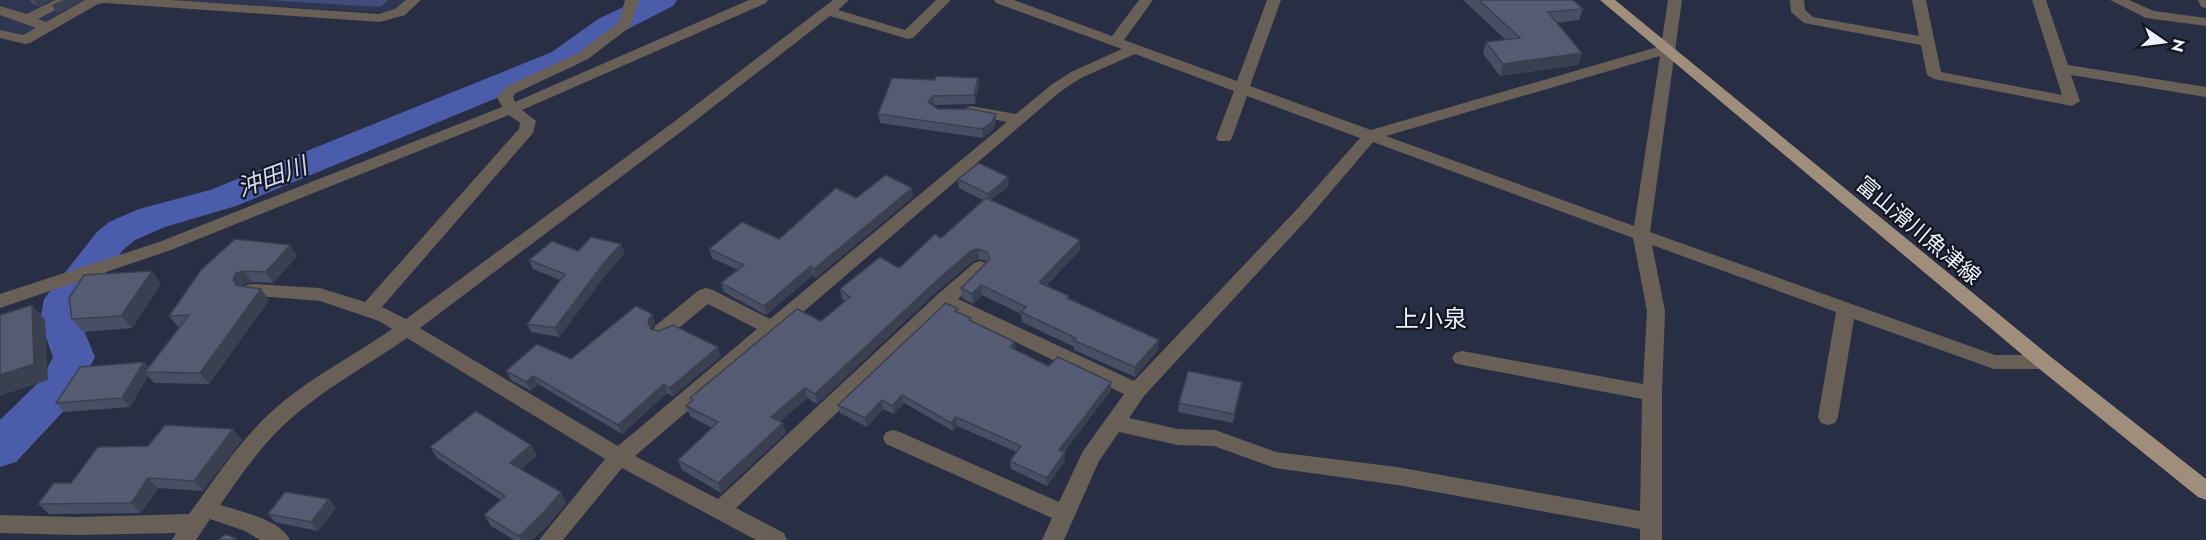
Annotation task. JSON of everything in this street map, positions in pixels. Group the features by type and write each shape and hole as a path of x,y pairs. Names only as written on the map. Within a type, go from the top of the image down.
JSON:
{"main road":[{"name":"富山滑川魚津線","path":"1607,0 2044,362 2206,491"}],"street":[{"path":"28,19 66,0"},
{"path":"0,34 25,40 94,0 100,0"},
{"path":"110,0 380,18 400,12 414,0"},
{"path":"369,310 527,130 528,122 511,109 505,97 511,90 583,56 625,24 632,0"},
{"path":"0,301 165,246 511,109 761,0"},
{"path":"195,524 262,434 300,400 405,329 507,251 583,199 842,0"},
{"path":"828,11 908,35 944,0"},
{"path":"1001,0 1641,236 1994,362 2044,362"},
{"path":"1115,42 1146,0"},
{"path":"1224,138 1274,0"},
{"path":"1114,423 1178,438 1215,438 1275,460 1397,476 1651,531 1652,393 1656,311 1641,236 1675,0"},
{"path":"1797,0 1798,12 1809,20 1927,42"},
{"path":"1919,0 1934,75 2072,101 2039,0"},
{"path":"2117,0 2151,15 2206,22"},
{"path":"2205,0 2206,4"},
{"path":"0,10 47,27"},
{"path":"550,540 619,457 1056,88 1076,75 1134,49"},
{"path":"1053,540 1090,457 1137,391 1305,211 1371,135 1667,49"},
{"path":"2061,69 2206,92"},
{"path":"959,111 979,111 1020,119"},
{"path":"720,510 980,267"},
{"path":"252,290 320,295 386,316 619,457 776,540"},
{"path":"662,331 706,295 773,329"},
{"path":"944,300 1137,391"},
{"path":"1828,417 1846,309"},
{"path":"1462,358 1652,393"},
{"path":"893,438 1064,514"},
{"path":"0,524 76,526 252,524 279,540"}],"shaded area":[{"path":"0,0 92,0 26,36 0,31"},
{"path":"171,0 406,0 391,13"},
{"path":"265,0 388,0 380,7"}],"building":[{"path":"1479,0 1573,0 1583,9 1548,12 1582,53 1503,64 1486,42 1520,38"},
{"path":"936,76 978,78 974,95 933,96 928,102 938,109 971,109 996,114 992,122 982,129 878,114 892,78 935,80"},
{"path":"979,163 1008,177 988,194 958,179"},
{"path":"886,175 912,188 814,269 811,266 764,306 721,283 744,265 709,249 742,222 779,239 836,188 856,198"},
{"path":"986,198 1080,240 1040,283 1069,296 1067,298 1159,340 1135,367 1073,340 1076,338 1021,312 1026,307 981,285 972,294 961,288 990,259 987,252 978,249 971,251 934,283 815,394 805,388 771,417 783,423 718,483 678,460 718,422 686,406 693,400 690,398 797,309 821,321 850,297 840,289 880,257 899,268 935,234 941,238"},
{"path":"591,237 621,244 555,328 527,324 565,274 529,260 552,241 578,251"},
{"path":"235,239 290,245 266,272 236,273 233,280 236,285 261,289 200,373 145,372 189,315 169,316 201,270"},
{"path":"152,271 121,316 72,319 69,298 84,275"},
{"path":"946,303 958,309 955,311 971,318 969,320 1015,342 1010,347 1048,366 1058,357 1111,382 1059,450 1065,452 1047,478 1010,461 1021,446 956,417 951,423 902,395 892,406 882,400 865,418 838,405"},
{"path":"32,305 34,364 0,375 0,315"},
{"path":"636,306 652,314 648,321 651,329 659,331 673,325 718,347 670,388 664,384 618,425 533,376 526,382 506,371 537,344 571,359"},
{"path":"144,362 122,398 56,403 80,367"},
{"path":"1188,371 1242,382 1234,414 1179,403"},
{"path":"476,411 531,445 510,463 561,492 519,536 484,515 505,496 430,447"},
{"path":"165,425 233,429 194,481 148,478 131,503 38,504 54,483 71,483 98,447 148,446"},
{"path":"285,492 329,499 311,522 268,514"},
{"path":"224,535 229,535 237,540 218,540"}],"waterway":[{"name":"沖田川","path":"0,449 57,390 74,357 60,321 64,299 110,241 122,231 152,218 223,198 563,59 609,26 662,0"}],"district":[{"name":"上小泉","path":"1431,319"}]}
